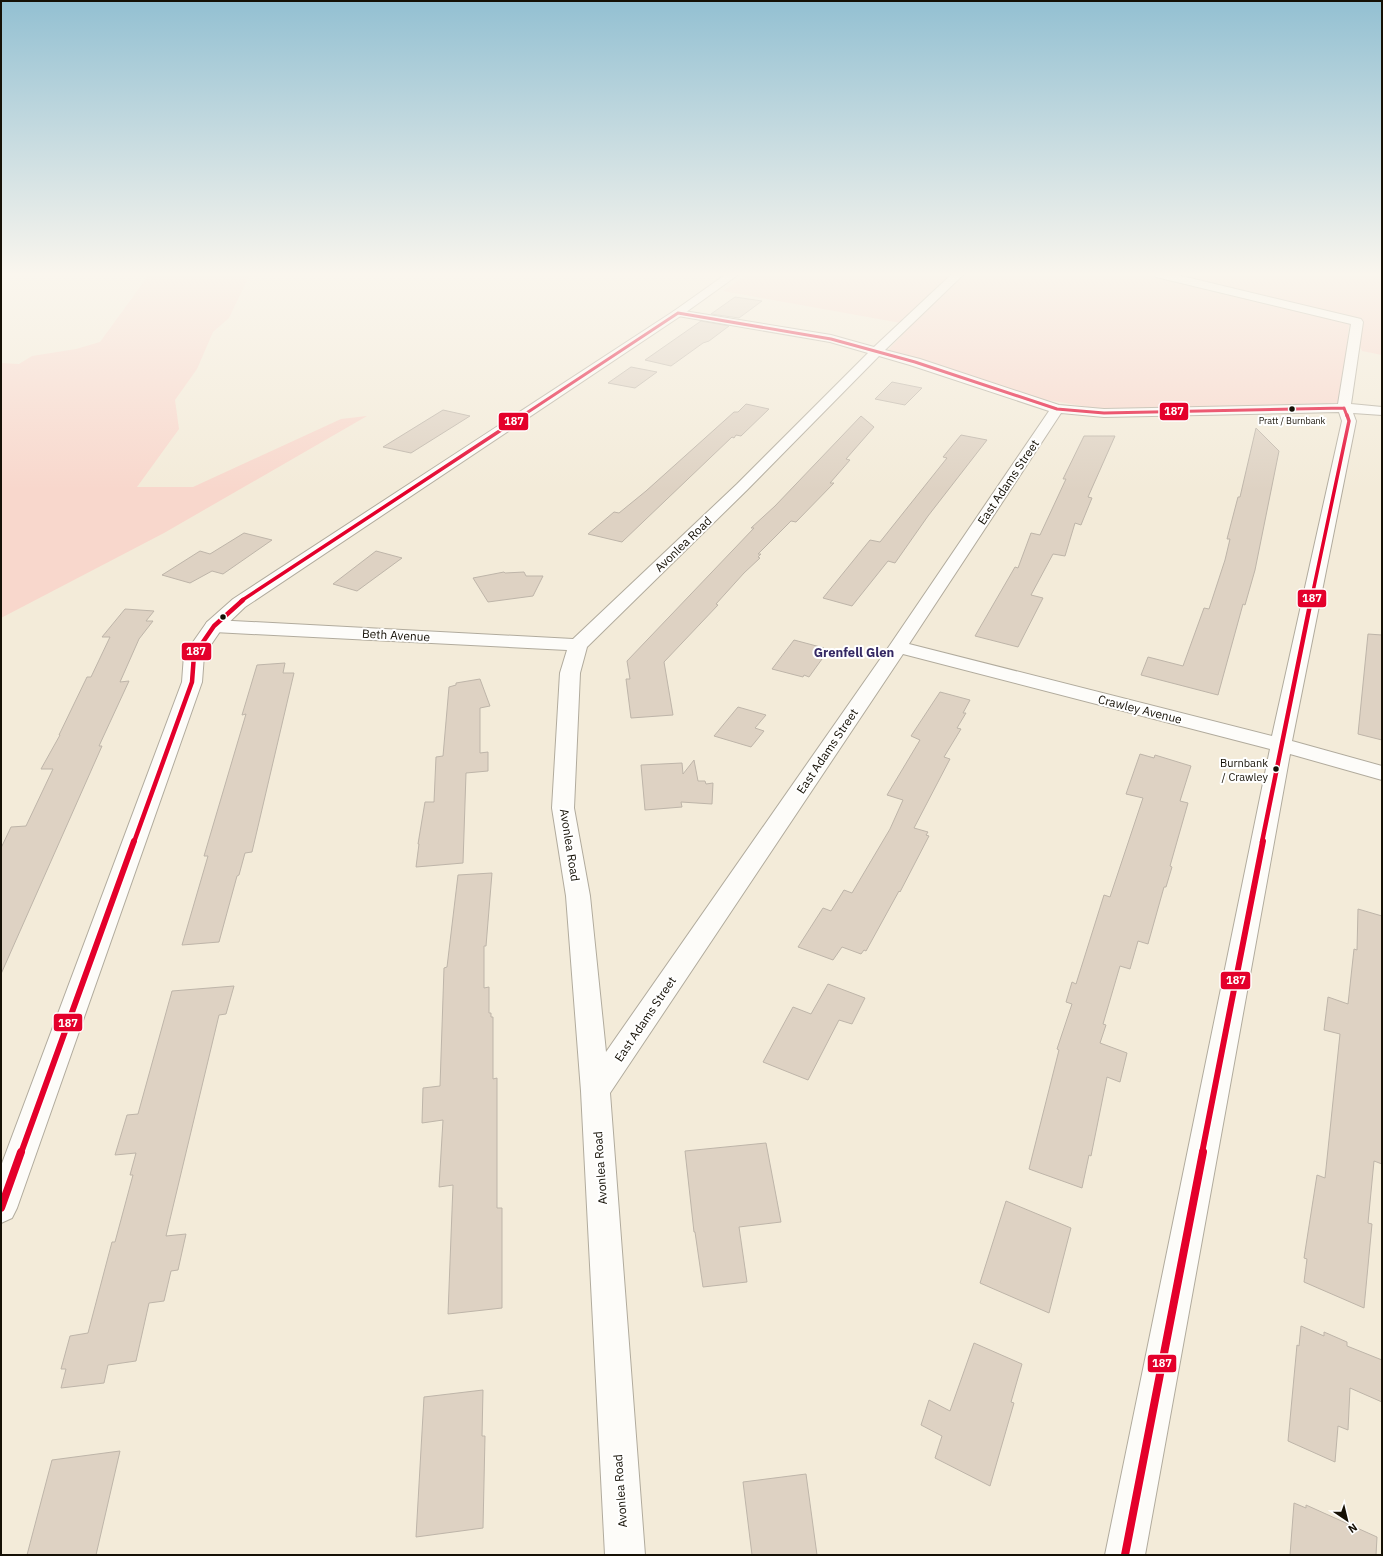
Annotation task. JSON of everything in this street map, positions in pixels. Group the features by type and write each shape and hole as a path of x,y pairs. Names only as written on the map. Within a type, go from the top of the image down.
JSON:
{"street":[{"path":"1,1208 192,682 194,655 214,626 239,603 630,345"},
{"path":"853,345 878,351 1056,409 1104,413 1344,408 1382,411"},
{"name":"Avonlea Road","path":"624,1555 595,1091 578,896 563,808 570,673 578,645 742,487 884,345"},
{"path":"1125,1555 1282,745 1350,421 1344,408 1354,345"},
{"name":"East Adams Street","path":"595,1091 898,647 1056,409"},
{"name":"Beth Avenue","path":"214,626 578,645"},
{"name":"Crawley Avenue","path":"898,647 1282,745 1382,773"}],"shaded area":[{"path":"91,345 208,345 197,369 175,400 179,429 137,487 193,487 341,419 367,416 164,533 1,618 1,363 19,364 32,356 76,349"},
{"path":"893,345 1347,345 1338,403 1100,409 1036,398 887,351"},
{"path":"1359,345 1382,345 1382,355 1362,351"}],"building":[{"path":"667,345 701,345 671,366 645,360"},
{"path":"631,367 657,372 635,388 608,383"},
{"path":"892,382 922,388 905,405 875,399"},
{"path":"746,404 769,409 741,436 736,435 734,438 732,437 622,542 588,534 614,512 619,513 646,491 734,412 738,412"},
{"path":"443,410 470,416 411,453 383,447"},
{"path":"861,416 874,427 846,459 850,460 830,483 834,483 796,522 791,521 758,554 761,554 758,557 760,558 744,573 716,604 718,605 664,662 673,715 631,718 626,679 630,679 627,661 754,528 751,528 775,506"},
{"path":"1256,428 1279,451 1255,570 1245,605 1243,604 1218,695 1141,675 1148,657 1183,666 1204,608 1209,609 1225,560 1230,539 1227,539 1238,497 1240,497"},
{"path":"961,435 987,440 928,516 895,563 888,561 852,606 823,598 870,540 880,542 947,458 943,457"},
{"path":"1084,436 1115,436 1088,497 1092,498 1081,525 1075,523 1065,556 1053,554 1031,595 1043,598 1018,647 975,636 1015,567 1018,568 1031,533 1040,535 1066,479 1063,479"},
{"path":"244,533 272,540 223,574 212,571 190,583 162,575 200,551 210,554"},
{"path":"376,551 402,558 357,591 333,584"},
{"path":"504,572 524,572 526,576 543,576 533,596 488,602 473,578"},
{"path":"125,609 154,611 146,621 153,621 139,639 120,682 129,681 99,746 102,746 1,974 1,848 11,827 26,826 53,769 41,769 60,735 87,677 91,677 110,637 102,637"},
{"path":"1368,634 1382,635 1382,740 1358,734"},
{"path":"794,640 824,648 816,657 822,659 809,677 804,675 803,677 772,669"},
{"path":"285,663 283,673 294,673 252,852 245,853 239,875 237,876 219,942 182,945 208,856 204,856 246,714 242,715 257,665"},
{"path":"480,679 490,706 480,708 480,753 488,752 488,771 466,773 463,863 416,867 425,802 434,802 436,757 443,756 449,687 456,685 456,683"},
{"path":"940,692 970,700 963,713 966,713 957,728 961,729 944,757 950,759 914,828 928,832 926,835 929,836 900,892 899,891 866,951 864,950 861,954 842,947 833,960 798,947 823,908 831,911 844,890 852,893 890,829 903,800 887,795 920,740 911,736"},
{"path":"738,707 766,715 755,728 764,731 751,747 714,736"},
{"path":"1140,754 1154,758 1155,755 1191,766 1180,801 1188,803 1170,866 1172,867 1166,887 1164,887 1148,944 1138,941 1130,969 1120,966 1103,1024 1106,1025 1100,1043 1127,1053 1120,1082 1107,1077 1091,1156 1089,1155 1082,1188 1029,1169 1059,1050 1057,1049 1072,1004 1066,1002 1072,982 1076,984 1104,895 1110,897 1143,798 1126,794"},
{"path":"694,760 698,781 705,781 706,784 713,783 712,804 681,802 682,807 645,810 641,765 682,763 683,774"},
{"path":"492,873 486,946 484,946 484,988 489,987 489,1013 491,1013 491,1017 493,1017 493,1079 497,1078 497,1208 502,1208 502,1308 448,1314 453,1185 439,1187 443,1120 422,1123 423,1088 440,1086 444,968 447,967 458,875"},
{"path":"1358,909 1382,916 1382,1164 1374,1161 1368,1223 1372,1224 1364,1308 1304,1282 1307,1259 1304,1258 1317,1175 1325,1178 1340,1034 1324,1030 1328,997 1348,1004 1354,949 1357,950"},
{"path":"828,984 865,998 852,1024 839,1020 808,1080 763,1062 793,1007 811,1014"},
{"path":"234,986 226,1014 219,1015 166,1236 186,1234 178,1270 171,1271 164,1301 149,1303 136,1361 108,1365 104,1383 61,1388 66,1369 61,1369 70,1336 88,1333 112,1242 115,1242 133,1175 130,1175 136,1153 115,1155 127,1115 138,1114 172,991"},
{"path":"766,1143 781,1222 739,1227 747,1282 703,1287 694,1232 685,1151"},
{"path":"1006,1201 1071,1228 1049,1313 980,1283"},
{"path":"1301,1326 1324,1336 1324,1332 1347,1342 1347,1346 1382,1360 1382,1402 1350,1388 1348,1430 1338,1426 1335,1462 1288,1441 1297,1345 1299,1346"},
{"path":"974,1343 1022,1364 1011,1402 1014,1403 990,1486 935,1458 942,1436 921,1425 929,1400 950,1411"},
{"path":"483,1390 482,1436 485,1436 483,1528 416,1537 424,1397"},
{"path":"120,1451 96,1555 27,1555 52,1460"},
{"path":"806,1474 817,1555 752,1555 743,1482"},
{"path":"1294,1503 1306,1508 1306,1505 1377,1537 1376,1555 1290,1555"}],"transit line":[{"name":"187","path":"1,1208 192,682 194,655 214,626 239,603 630,345"},
{"name":"187","path":"852,345 915,362 1057,409 1104,413 1344,408"},
{"name":"187","path":"1125,1555 1281,745 1349,421 1344,408"}],"place":[{"name":"Pratt / Burnbank","path":"1292,409"},
{"name":"Burnbank / Crawley","path":"1276,769"}],"district":[{"name":"Grenfell Glen","path":"854,652"}]}
